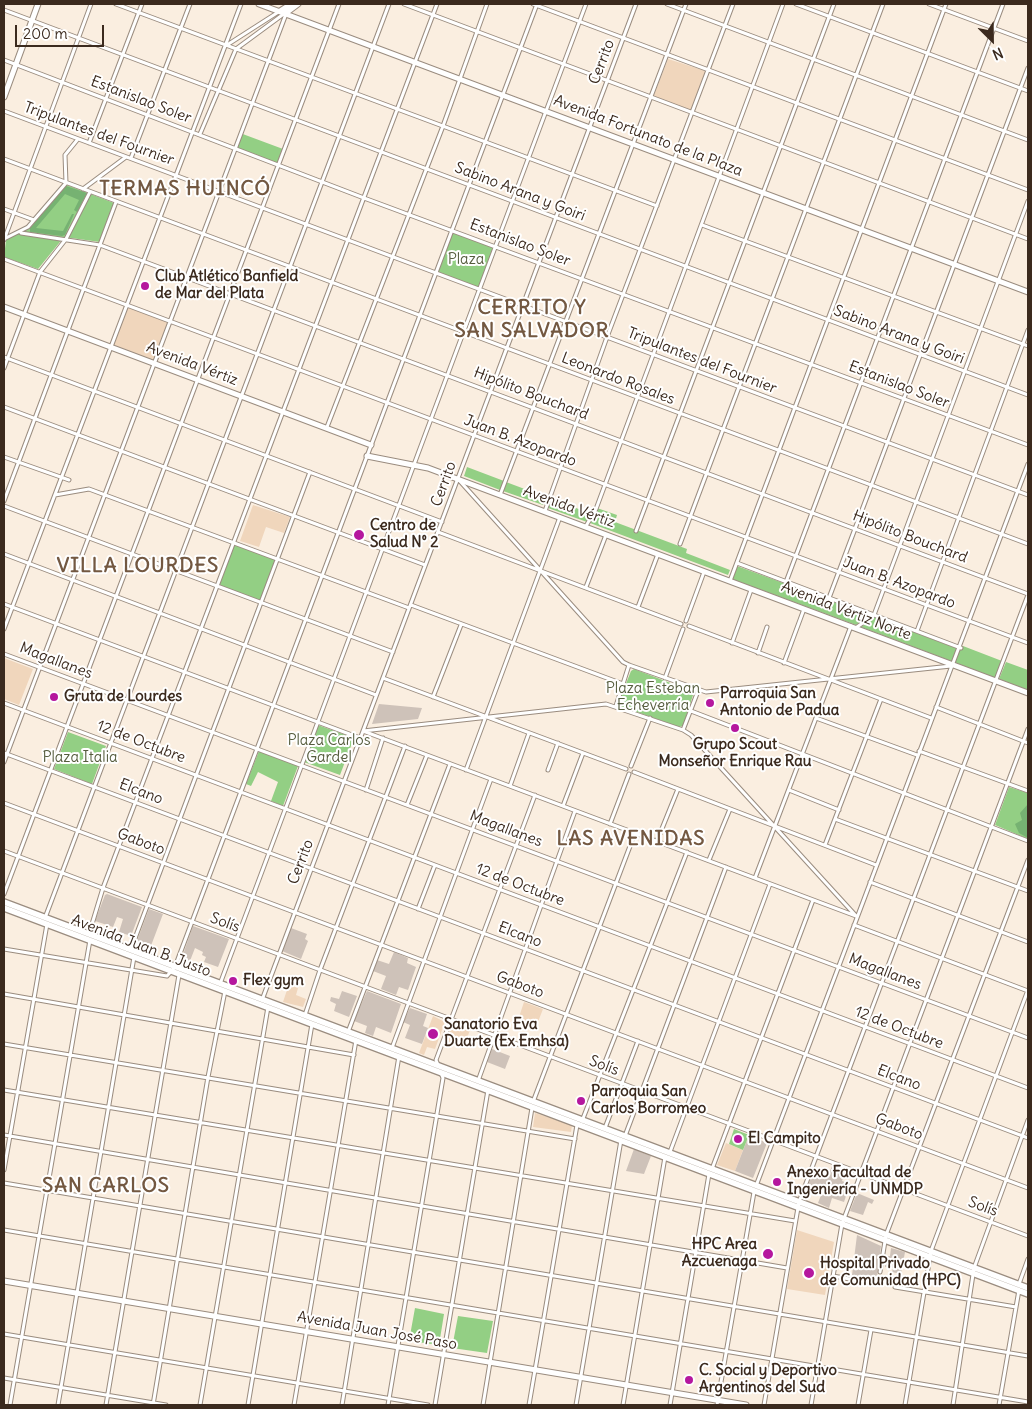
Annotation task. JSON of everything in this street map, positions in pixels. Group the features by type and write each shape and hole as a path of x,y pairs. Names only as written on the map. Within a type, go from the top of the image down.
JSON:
{"main road":[{"path":"4,97 38,4"},
{"name":"Avenida Fortunato de la Plaza","path":"259,4 1028,292"},
{"path":"283,12 291,4"},
{"path":"283,12 298,4"},
{"name":"Avenida Vértiz","path":"4,307 371,445"},
{"name":"Avenida Vértiz","path":"367,456 413,464 458,479 730,581"},
{"name":"Avenida Vértiz Norte","path":"730,581 854,626 953,665"},
{"path":"953,665 1028,693"},
{"name":"Avenida Juan B. Justo","path":"4,902 46,921"},
{"name":"Avenida Juan B. Justo","path":"4,908 89,937 135,957 219,983 262,999 304,1018"},
{"name":"Avenida Juan B. Justo","path":"89,937 131,950 174,969 179,974 268,1007 392,1048 488,1090 533,1104 974,1271 1019,1287 1028,1288"},
{"name":"Avenida Juan B. Justo","path":"313,1021 400,1057 478,1078 533,1104"},
{"name":"Avenida Juan B. Justo","path":"580,1122 604,1128 623,1138"},
{"name":"Avenida Juan José Paso","path":"4,1281 626,1385 717,1403 746,1405"},
{"name":"Avenida Juan B. Justo","path":"1019,1287 1028,1294"}],"street":[{"path":"4,239 91,4"},
{"path":"116,4 657,206"},
{"path":"90,143 142,4"},
{"path":"131,158 190,4"},
{"path":"4,629 159,218 178,175 241,4"},
{"path":"4,894 339,4"},
{"path":"4,1170 46,921 61,871 78,831 158,614 389,4"},
{"path":"404,4 1028,239"},
{"path":"10,1405 61,1100 87,963 89,937 103,888 285,412 437,4"},
{"path":"327,427 443,126 487,4"},
{"path":"4,949 167,976 174,969 353,488 404,359 535,4 1028,190"},
{"path":"153,1404 200,1123 225,991 219,983 586,4"},
{"name":"Cerrito","path":"262,999 636,4"},
{"path":"667,4 1028,140"},
{"path":"500,495 686,4"},
{"path":"545,511 607,337 733,4"},
{"path":"586,526 604,485 670,311 783,4"},
{"path":"796,4 1028,91"},
{"path":"636,531 834,4"},
{"path":"680,544 883,4"},
{"path":"928,4 1028,41"},
{"path":"730,581 946,4"},
{"path":"786,582 1004,4"},
{"name":"Sabino Arana y Goiri","path":"4,10 1028,395"},
{"path":"226,45 283,12"},
{"path":"200,134 236,49 283,12"},
{"path":"4,762 5,754 24,711 120,451 269,61 283,12"},
{"name":"Estanislao Soler","path":"4,60 364,198 409,213 1028,445"},
{"path":"829,598 1028,68"},
{"name":"Tripulantes del Fournier","path":"4,111 1028,495"},
{"path":"4,239 20,233 34,220 66,183 65,155 78,139"},
{"path":"84,189 126,157"},
{"name":"Leonardo Rosales","path":"4,159 1028,544"},
{"path":"4,368 6,358 40,272 66,238 90,192"},
{"path":"4,501 116,202"},
{"path":"755,878 831,679 854,626 874,615 1028,202"},
{"path":"4,209 34,220"},
{"path":"702,225 1028,346"},
{"name":"Hipólito Bouchard","path":"20,233 66,238 100,245 855,528 1028,595"},
{"name":"Juan B. Azopardo","path":"4,259 430,418 517,453 1028,643"},
{"path":"916,631 1028,330"},
{"path":"6,358 442,522"},
{"path":"4,407 425,565"},
{"path":"4,457 69,480"},
{"path":"717,1403 755,1188 931,718 961,648 1028,464"},
{"path":"58,1405 135,957 131,950 310,472"},
{"path":"458,479 623,662 698,691 706,692 953,665"},
{"path":"55,495 89,489 365,593 410,607 623,684"},
{"path":"4,506 393,652"},
{"path":"466,770 560,516"},
{"path":"438,532 681,624 683,629 665,678"},
{"path":"586,588 606,534"},
{"path":"638,607 658,553"},
{"path":"4,554 376,696"},
{"path":"737,563 961,648"},
{"path":"681,624 686,621 704,572"},
{"path":"732,643 752,589"},
{"path":"764,1405 798,1204 1028,595"},
{"path":"4,604 360,738"},
{"path":"784,663 804,608"},
{"path":"686,621 689,626 931,718"},
{"path":"433,697 461,625"},
{"path":"683,629 689,626"},
{"path":"758,653 767,627"},
{"name":"Magallanes","path":"4,654 1028,1038"},
{"path":"616,706 629,665"},
{"path":"383,678 626,769 629,774"},
{"path":"683,730 698,691"},
{"path":"825,845 881,699"},
{"name":"12 de Octubre","path":"4,703 1028,1088"},
{"path":"363,731 606,704 683,730 691,735 857,916"},
{"path":"936,707 1028,743"},
{"path":"691,710 853,771 1028,841"},
{"path":"626,769 631,766 650,718"},
{"path":"816,718 963,767 1028,791"},
{"path":"811,1405 843,1221 1028,729"},
{"path":"363,731 857,916"},
{"path":"510,786 530,732"},
{"path":"366,790 383,738"},
{"path":"548,770 558,743"},
{"path":"304,1018 320,970 405,746"},
{"path":"563,806 583,753"},
{"name":"Elcano","path":"5,754 1028,1138"},
{"path":"407,804 427,755"},
{"path":"294,1405 354,1054 356,1040 348,1032 450,764"},
{"path":"631,766 634,772 876,865"},
{"path":"610,824 629,774 634,772"},
{"path":"342,1405 400,1057 392,1048 491,779"},
{"path":"657,841 678,789"},
{"path":"789,790 838,810"},
{"path":"388,1405 443,1078 436,1060 534,796"},
{"name":"Gaboto","path":"4,803 1028,1188"},
{"path":"709,860 730,809"},
{"path":"436,1405 488,1090 478,1078 575,811"},
{"path":"835,819 1028,891"},
{"path":"483,1405 533,1104 635,833"},
{"name":"Solís","path":"4,851 61,871 365,988 451,1018 550,1058 772,1139 1028,1236"},
{"path":"530,1405 558,1230 575,1139 580,1122 687,852"},
{"path":"880,1272 886,1237 903,1189 1028,860"},
{"path":"418,909 435,865"},
{"path":"576,1405 612,1191 623,1138 643,1092 726,867"},
{"path":"870,882 1028,942"},
{"path":"623,1405 667,1155 770,884"},
{"path":"670,1405 711,1171 813,900"},
{"path":"854,925 1028,990 946,1206 931,1254 905,1405"},
{"path":"106,1405 179,974"},
{"path":"4,994 354,1054"},
{"path":"200,1405 268,1007 262,999"},
{"path":"248,1405 284,1183 313,1021"},
{"path":"604,1128 638,1041"},
{"path":"4,1044 575,1139"},
{"path":"4,1090 795,1221"},
{"path":"953,1405 974,1271 1028,1120"},
{"path":"4,1135 787,1268"},
{"path":"4,1182 1028,1356"},
{"path":"4,1230 1028,1402"},
{"path":"999,1405 1019,1287 1028,1259"},
{"path":"833,1276 866,1282"},
{"path":"894,1287 1016,1307"},
{"path":"858,1405 871,1330"},
{"path":"4,1334 428,1405"},
{"path":"4,1378 166,1405"}],"shaded area":[{"path":"668,59 706,71 691,111 653,98"},
{"path":"127,305 170,321 154,363 111,347"},
{"path":"253,505 290,517 284,533 266,527 259,547 240,541"},
{"path":"4,658 33,669 19,705 4,699"},
{"path":"379,704 422,708 418,719 372,724"},
{"path":"107,894 142,907 131,936 119,932 123,919 117,917 113,927 95,921"},
{"path":"149,909 163,914 149,951 135,946"},
{"path":"193,926 229,939 218,967 204,962 206,957 202,955 203,952 195,948 188,966 180,963"},
{"path":"291,928 307,934 305,939 308,941 301,959 282,951"},
{"path":"394,952 408,958 407,963 416,967 408,990 399,987 396,995 381,989 386,976 373,971 377,960 389,964"},
{"path":"289,984 298,988 296,995 306,999 303,1007 283,1002"},
{"path":"342,991 357,996 349,1017 334,1011 336,1004 330,1001 331,997 339,999"},
{"path":"367,991 401,1004 391,1033 376,1027 373,1036 365,1033 367,1026 354,1021"},
{"path":"524,1002 543,1009 536,1027 518,1020"},
{"path":"410,1008 427,1014 423,1026 428,1028 422,1044 405,1038 410,1025 403,1022"},
{"name":"Sanatorio Eva Duarte (Ex Emhsa)","path":"433,1016 445,1022 435,1049 427,1047 424,1055 419,1053"},
{"name":"Sanatorio Eva Duarte (Ex Emhsa)","path":"453,1023 470,1030 463,1049 446,1042"},
{"path":"492,1049 510,1056 505,1069 487,1062"},
{"path":"535,1113 572,1125 571,1132 533,1127"},
{"path":"749,1135 767,1143 753,1178 735,1171"},
{"path":"726,1143 743,1150 735,1171 717,1165"},
{"path":"634,1149 651,1156 644,1174 626,1171"},
{"path":"832,1166 845,1171 842,1181 850,1184 844,1202 832,1198 829,1208 818,1203 823,1190 808,1185 814,1171 828,1176"},
{"path":"857,1193 874,1200 872,1204 868,1202 863,1215 850,1211"},
{"name":"Hospital Privado de Comunidad (HPC)","path":"797,1230 834,1242 825,1295 787,1289"},
{"path":"857,1235 881,1246 877,1277 852,1275"},
{"path":"891,1248 905,1252 901,1274 892,1272 893,1268 885,1267 886,1256 890,1256"}],"green space":[{"path":"240,133 283,149 279,164 236,147"},
{"path":"67,185 114,203 100,242 64,237 38,269 4,257 6,240 30,228"},
{"path":"66,186 87,193 77,212 74,210 79,200 65,194 36,228 63,231 72,214 74,214 65,235 30,232 30,228"},
{"name":"Plaza","path":"452,229 496,246 479,290 436,273"},
{"path":"467,467 504,481 500,490 464,476"},
{"path":"506,482 546,497 543,505 503,491"},
{"path":"552,499 592,514 587,522 548,508"},
{"path":"597,508 617,515 615,522 687,549 686,553 730,570 728,575 590,523"},
{"path":"234,543 277,560 261,603 218,587"},
{"path":"737,566 870,616 856,625 732,579"},
{"path":"874,617 961,650 963,646 1002,661 996,678 861,627"},
{"path":"1006,662 1028,670 1028,690 999,679"},
{"name":"Plaza Esteban Echeverría","path":"634,669 694,692 683,726 679,727 620,706 619,701 631,671"},
{"name":"Plaza Carlos Gardel","path":"318,725 354,738 340,775 304,762"},
{"name":"Plaza Italia","path":"68,732 106,746 92,784 54,769"},
{"path":"259,751 298,766 283,806 271,801 278,782 258,772 251,786 246,784"},
{"path":"1009,787 1028,793 1028,839 995,825"},
{"path":"1028,804 1028,838 1019,833 1015,824 1022,820 1020,813"},
{"path":"734,1129 749,1135 743,1150 729,1144"},
{"path":"415,1308 444,1314 439,1345 409,1341"},
{"path":"458,1316 493,1321 487,1353 452,1348"}],"place":[{"name":"Club Atlético Banfield de Mar del Plata","path":"145,286"},
{"name":"Centro de Salud N° 2","path":"359,535"},
{"name":"Gruta de Lourdes","path":"54,697"},
{"name":"Parroquia San Antonio de Padua","path":"710,703"},
{"name":"Grupo Scout Monseñor Enrique Rau","path":"735,728"},
{"name":"Flex gym","path":"233,981"},
{"name":"Sanatorio Eva Duarte (Ex Emhsa)","path":"433,1034"},
{"name":"Parroquia San Carlos Borromeo","path":"581,1101"},
{"name":"El Campito","path":"738,1139"},
{"name":"Anexo Facultad de Ingeniería - UNMDP","path":"777,1182"},
{"name":"HPC Area Azcuenaga","path":"768,1254"},
{"name":"Hospital Privado de Comunidad (HPC)","path":"809,1273"},
{"name":"C. Social y Deportivo Argentinos del Sud","path":"689,1380"}],"district":[{"name":"TERMAS HUINCÓ","path":"185,189"},
{"name":"CERRITO Y SAN SALVADOR","path":"532,320"},
{"name":"VILLA LOURDES","path":"138,566"},
{"name":"LAS AVENIDAS","path":"631,839"},
{"name":"SAN CARLOS","path":"106,1186"}]}
